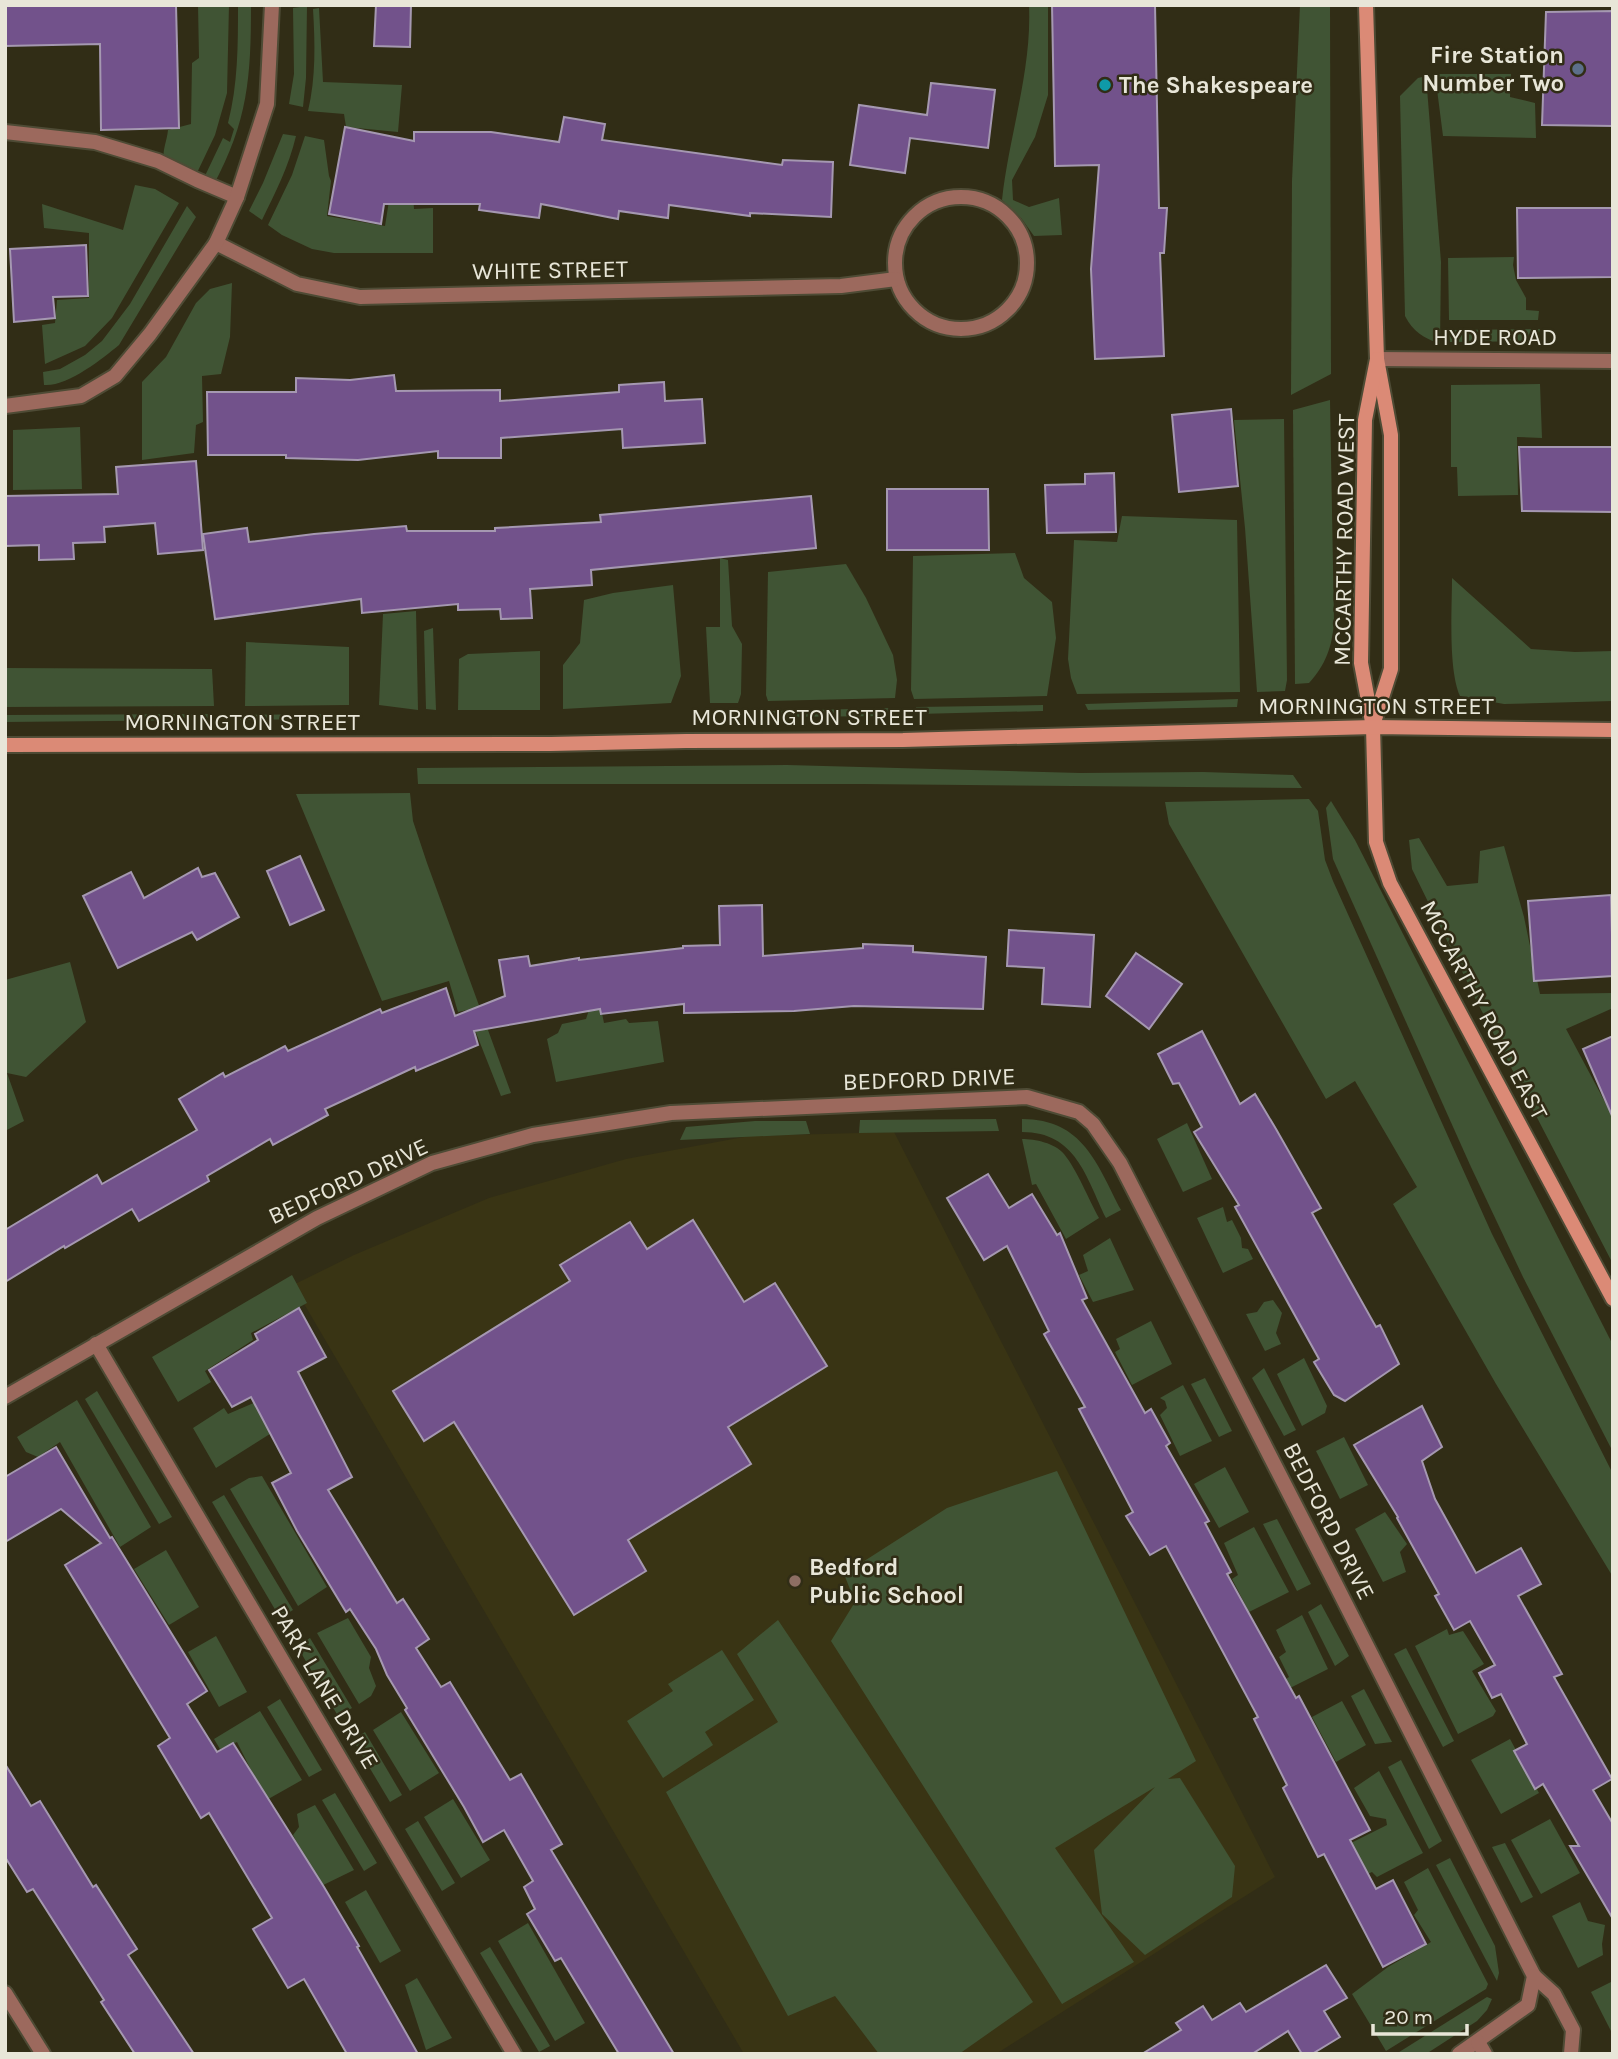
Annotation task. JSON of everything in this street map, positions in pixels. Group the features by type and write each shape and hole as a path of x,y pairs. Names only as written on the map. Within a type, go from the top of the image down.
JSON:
{"street":[{"path":"5,407 81,396 115,376 150,334 216,243 237,197 267,104 272,5"},
{"name":"MCCARTHY ROAD WEST","path":"1366,5 1377,359 1391,435 1391,669 1373,727"},
{"path":"5,131 95,142 158,161 237,197"},
{"path":"964,196 993,204 1012,219 1026,244 1027,267 1023,289 1013,306 990,324 968,330 945,328 924,318 907,303 896,279 894,258 904,229 925,206 946,197 964,196"},
{"name":"WHITE STREET","path":"216,243 297,284 360,297 841,286 896,279"},
{"name":"MCCARTHY ROAD WEST","path":"1373,727 1361,663 1365,419 1377,359"},
{"name":"HYDE ROAD","path":"1377,359 1613,361"},
{"name":"MORNINGTON STREET","path":"5,745 889,740 1373,727 1613,730"},
{"name":"MCCARTHY ROAD EAST","path":"1373,727 1376,842 1390,883 1613,1299"},
{"name":"BEDFORD DRIVE","path":"5,1397 282,1236 367,1193 432,1163 533,1135 671,1113 829,1105 1027,1097 1079,1112 1093,1124 1120,1163 1534,1976 1554,1994 1573,2030 1572,2054"},
{"name":"PARK LANE DRIVE","path":"96,1344 514,2054"},
{"path":"1459,2054 1482,2048 1528,2005 1534,1976"},
{"path":"5,1993 43,2054"}],"shaded area":[{"name":"Bedford Public School","path":"894,1132 1275,1877 996,2054 744,2054 293,1285 354,1255 489,1198 626,1159 749,1136"}],"green space":[{"path":"198,5 229,5 227,93 215,135 195,177 164,161 164,149 168,130 191,124 192,63 199,58"},
{"path":"238,5 251,5 248,77 234,140 213,186 203,180 223,138 230,142 234,129 228,123 236,79"},
{"path":"1029,5 1048,5 1048,95 1035,137 1012,180 1013,200 1029,207 1059,198 1062,235 1034,236 1021,218 1002,200 1024,79"},
{"path":"1300,5 1330,5 1331,374 1291,395 1292,181"},
{"path":"307,6 303,107 289,104 294,74 293,8"},
{"path":"319,8 323,82 402,85 398,132 346,127 344,114 308,111 314,60 313,9"},
{"path":"1435,74 1511,74 1510,97 1535,103 1536,138 1443,136"},
{"path":"1426,76 1441,262 1440,344 1420,334 1405,316 1400,96 1418,78"},
{"path":"283,134 296,136 286,169 262,220 249,211"},
{"path":"305,136 324,140 331,181 327,216 385,226 398,144 410,146 414,209 433,208 433,253 334,253 312,249 268,225 292,175"},
{"path":"135,185 155,189 179,203 112,318 85,346 45,364 42,325 55,323 57,300 89,298 89,233 44,228 42,204 123,230"},
{"path":"187,206 196,217 119,345 73,377 63,382 44,385 43,372 60,369 85,355 102,341 130,304"},
{"path":"1514,257 1516,280 1526,298 1526,310 1539,311 1538,320 1449,320 1448,258"},
{"path":"232,283 230,337 221,374 202,376 203,422 196,425 194,453 142,460 142,382 166,357 196,303 210,289"},
{"path":"1540,329 1537,341 1450,342 1449,330"},
{"path":"1540,384 1542,438 1517,437 1518,495 1458,496 1457,467 1451,467 1451,385"},
{"path":"1330,400 1333,631 1327,655 1315,676 1309,683 1295,684 1293,410"},
{"path":"1284,419 1287,680 1285,691 1257,692 1234,420"},
{"path":"80,427 82,489 13,490 13,430"},
{"path":"1122,516 1237,520 1240,692 1077,694 1068,659 1074,540 1117,542"},
{"path":"1015,553 1024,578 1052,602 1056,638 1047,696 914,699 911,690 913,556"},
{"path":"720,558 728,560 732,626 742,644 741,694 738,703 710,703 706,627 720,627"},
{"path":"846,564 866,598 893,655 897,680 895,698 768,701 768,572"},
{"path":"1452,578 1531,649 1613,651 1613,701 1504,704 1460,696 1452,655"},
{"path":"673,585 681,676 671,703 563,709 563,665 580,643 584,600"},
{"path":"416,611 418,710 379,705 383,614"},
{"path":"433,628 436,710 426,709 424,631"},
{"path":"246,642 349,647 349,705 245,706"},
{"path":"540,651 540,710 458,710 459,659 468,654"},
{"path":"5,668 212,669 214,706 5,707"},
{"path":"1238,699 1237,707 1088,710 1085,704"},
{"path":"1043,705 1043,711 917,714 916,707"},
{"path":"893,708 891,716 775,717 772,711"},
{"path":"214,714 214,720 5,722 5,715"},
{"path":"346,714 343,719 240,720 240,715"},
{"path":"787,765 1080,773 1203,772 1293,775 1302,788 418,784 417,768"},
{"path":"410,793 413,821 427,863 511,1093 501,1096 467,1010 458,1012 449,981 382,1001 296,794"},
{"path":"1309,799 1318,811 1325,860 1333,881 1492,1234 1613,1474 1613,1577 1496,1384 1393,1204 1417,1187 1355,1081 1326,1099 1169,824 1165,802"},
{"path":"1331,801 1355,840 1613,1345 1613,1452 1523,1277 1471,1167 1333,859 1326,808"},
{"path":"1419,838 1447,886 1478,883 1480,851 1504,846 1524,917 1540,994 1613,993 1613,1008 1566,1029 1613,1117 1613,1264 1475,998 1412,869 1409,840"},
{"path":"70,962 86,1022 26,1077 7,1073 24,1121 5,1131 5,980"},
{"path":"593,969 604,1023 626,1019 629,1023 658,1021 664,1062 556,1082 547,1039 558,1033 562,1024 586,1019 588,1013 584,971"},
{"path":"996,1119 999,1131 859,1133 860,1120"},
{"path":"1022,1119 1043,1121 1074,1136 1095,1161 1121,1210 1106,1218 1085,1173 1067,1148 1040,1134 1022,1132"},
{"path":"755,1121 806,1121 810,1134 680,1140 686,1127"},
{"path":"1187,1123 1212,1179 1183,1192 1157,1139"},
{"path":"1022,1139 1044,1142 1064,1154 1099,1218 1066,1239 1036,1184 1032,1185"},
{"path":"1223,1207 1227,1222 1232,1220 1241,1238 1242,1248 1248,1249 1253,1259 1223,1273 1197,1218"},
{"path":"1110,1238 1134,1290 1093,1302 1079,1275 1088,1271 1083,1255"},
{"path":"292,1275 307,1303 251,1333 253,1340 205,1371 211,1382 178,1402 152,1357"},
{"path":"1273,1300 1282,1313 1276,1333 1281,1344 1265,1351 1246,1314 1257,1312 1264,1302"},
{"path":"1151,1321 1172,1364 1132,1385 1115,1352 1120,1349 1116,1339"},
{"path":"1304,1358 1327,1406 1325,1413 1302,1426 1277,1374"},
{"path":"1264,1368 1296,1430 1284,1436 1252,1378"},
{"path":"1205,1378 1232,1431 1219,1437 1191,1384"},
{"path":"1183,1385 1212,1441 1180,1456 1160,1415 1167,1408 1165,1401 1160,1398"},
{"path":"97,1391 172,1517 159,1524 85,1399"},
{"path":"77,1400 151,1527 120,1547 60,1442 38,1457 26,1452 17,1437"},
{"path":"256,1402 273,1432 216,1468 193,1428 224,1408 228,1414"},
{"path":"1344,1437 1368,1485 1340,1499 1316,1451"},
{"path":"1225,1467 1249,1512 1219,1528 1194,1484"},
{"path":"1057,1471 1196,1761 1168,1779 1180,1778 1235,1866 1232,1897 1145,1955 1102,1914 1094,1850 1155,1787 1055,1848 1134,1962 1062,2004 831,1641 855,1602 844,1574 947,1508"},
{"path":"262,1476 327,1587 298,1606 230,1489 249,1478"},
{"path":"224,1495 293,1610 280,1618 212,1502"},
{"path":"1385,1512 1407,1544 1400,1552 1406,1572 1383,1582 1355,1529"},
{"path":"1277,1519 1311,1584 1297,1591 1263,1524"},
{"path":"1254,1527 1289,1592 1249,1612 1232,1579 1238,1575 1224,1543"},
{"path":"166,1550 199,1607 169,1625 134,1569"},
{"path":"1321,1604 1349,1656 1335,1666 1308,1612"},
{"path":"1302,1615 1328,1669 1284,1691 1280,1683 1289,1677 1279,1657 1286,1652 1276,1630"},
{"path":"348,1618 371,1657 369,1668 376,1686 371,1696 359,1704 317,1633"},
{"path":"778,1620 1033,2002 959,2054 879,2054 835,1996 788,2016 666,1792 778,1722 737,1654"},
{"path":"1447,1629 1449,1635 1463,1631 1484,1664 1472,1671 1496,1711 1493,1716 1458,1734 1415,1646"},
{"path":"216,1636 247,1692 219,1707 188,1652"},
{"path":"310,1638 352,1708 338,1716 297,1646"},
{"path":"1406,1648 1454,1741 1443,1747 1394,1654"},
{"path":"722,1650 754,1700 705,1732 713,1745 663,1778 627,1721 673,1691 668,1684"},
{"path":"1364,1689 1392,1742 1375,1744 1351,1696"},
{"path":"280,1699 322,1770 309,1777 267,1707"},
{"path":"1342,1701 1366,1745 1336,1762 1312,1717"},
{"path":"260,1711 302,1780 263,1802 258,1784 237,1742 220,1749 214,1739"},
{"path":"401,1712 439,1773 410,1791 373,1730"},
{"path":"365,1732 402,1795 390,1802 353,1740"},
{"path":"1510,1739 1539,1793 1501,1814 1471,1760"},
{"path":"1401,1760 1442,1841 1429,1849 1388,1767"},
{"path":"1379,1771 1423,1853 1377,1877 1372,1872 1354,1880 1341,1848 1387,1825 1386,1819 1370,1816 1354,1788"},
{"path":"335,1793 377,1863 364,1871 322,1800"},
{"path":"453,1799 490,1860 461,1878 424,1817"},
{"path":"315,1805 354,1870 315,1889 307,1862 293,1835 299,1827 297,1814"},
{"path":"1550,1819 1580,1873 1541,1894 1511,1840"},
{"path":"418,1821 455,1883 442,1891 405,1829"},
{"path":"1505,1843 1533,1897 1521,1903 1492,1847"},
{"path":"1450,1858 1495,1946 1499,1973 1497,1981 1436,1865"},
{"path":"1428,1868 1488,1984 1486,1989 1386,2051 1352,1994 1388,1967 1431,1942 1414,1915 1418,1910 1404,1882"},
{"path":"366,1890 401,1951 380,1963 345,1902"},
{"path":"1580,1902 1588,1921 1605,1925 1603,1955 1578,1968 1552,1916"},
{"path":"528,1923 585,2023 555,2041 498,1941"},
{"path":"490,1947 550,2046 539,2052 480,1953"},
{"path":"417,1978 452,2038 426,2050 405,1985"},
{"path":"1613,1981 1613,2032 1612,2033 1591,1992"},
{"path":"1487,1997 1492,1999 1477,2021 1426,2054 1396,2054"}],"building":[{"path":"5,5 176,5 179,128 101,130 100,44 5,46"},
{"path":"376,5 411,5 410,47 374,46"},
{"path":"1052,5 1155,5 1159,208 1167,208 1164,253 1160,253 1164,356 1095,359 1091,269 1099,165 1055,166"},
{"name":"Fire Station Number Two","path":"1613,11 1613,126 1542,125 1546,12"},
{"path":"931,83 995,90 988,148 910,138 905,173 850,165 859,105 927,115"},
{"path":"564,117 605,124 602,140 782,165 783,160 833,162 831,217 750,213 750,216 669,205 668,218 619,211 618,219 541,204 539,218 479,210 480,204 384,204 381,224 329,214 345,127 414,141 414,132 491,132 559,142"},
{"path":"1517,208 1613,208 1613,277 1518,278"},
{"path":"86,245 88,296 53,297 55,318 14,322 10,249"},
{"path":"394,375 396,391 500,390 500,401 619,392 619,385 664,382 665,401 702,399 705,443 623,448 622,429 501,438 501,458 438,458 438,451 358,460 286,458 286,455 208,455 207,392 296,392 296,378 350,380"},
{"path":"1231,409 1238,486 1179,492 1172,415"},
{"path":"1519,447 1613,447 1613,512 1522,511"},
{"path":"196,461 203,550 158,554 155,523 104,527 105,542 73,543 74,559 39,560 39,545 5,546 5,496 118,494 116,467"},
{"path":"1114,473 1116,532 1047,533 1045,485 1085,484 1085,474"},
{"path":"887,489 988,489 989,550 887,550"},
{"path":"811,496 816,548 591,570 592,585 530,589 532,618 501,619 500,609 458,610 458,604 362,613 361,599 215,619 203,534 247,528 249,542 406,526 407,531 495,531 495,528 601,522 600,515"},
{"path":"300,856 324,910 290,925 267,871"},
{"path":"198,868 202,877 215,873 239,917 197,940 192,932 118,968 83,896 131,872 144,898"},
{"path":"1611,895 1613,976 1534,981 1528,901"},
{"path":"762,905 763,956 863,948 863,944 913,946 913,952 986,957 983,1009 854,1006 794,1011 684,1013 684,1004 601,1014 600,1009 474,1031 478,1045 416,1071 415,1067 325,1109 328,1115 273,1145 270,1139 207,1176 209,1181 139,1221 132,1209 5,1282 5,1230 97,1175 102,1184 197,1130 179,1099 223,1073 225,1077 285,1046 288,1051 380,1009 382,1013 446,988 455,1016 505,996 499,960 528,956 530,966 683,946 720,945 719,906"},
{"path":"1009,930 1094,935 1090,1007 1042,1004 1044,968 1007,966"},
{"path":"1136,953 1182,984 1149,1029 1106,996"},
{"path":"1202,1031 1240,1104 1255,1094 1276,1129 1321,1208 1312,1213 1376,1327 1380,1325 1399,1364 1345,1401 1334,1395 1314,1362 1319,1359 1235,1207 1239,1205 1194,1132 1202,1127 1179,1083 1173,1084 1158,1054"},
{"path":"1613,1036 1613,1118 1583,1049"},
{"path":"988,1174 1009,1208 1032,1194 1057,1235 1060,1233 1087,1298 1082,1300 1145,1413 1151,1409 1170,1443 1166,1446 1209,1521 1205,1523 1231,1572 1227,1574 1296,1698 1299,1696 1370,1830 1350,1840 1376,1889 1393,1880 1426,1944 1383,1967 1324,1854 1318,1857 1283,1788 1287,1785 1254,1719 1258,1717 1166,1546 1150,1555 1126,1516 1133,1512 1079,1409 1085,1407 1044,1334 1049,1331 1007,1246 984,1260 947,1198"},
{"path":"693,1220 744,1302 775,1283 827,1366 728,1427 751,1464 628,1540 646,1571 574,1615 454,1422 424,1441 393,1391 570,1281 560,1265 630,1222 647,1249"},
{"path":"299,1308 326,1357 298,1372 352,1477 328,1490 397,1603 403,1599 429,1639 416,1648 441,1687 450,1682 510,1780 521,1774 562,1844 551,1850 674,2054 619,2054 561,1958 555,1961 527,1914 535,1909 524,1887 533,1881 504,1830 483,1842 405,1710 407,1708 387,1675 376,1649 350,1609 346,1612 297,1531 272,1483 291,1473 251,1397 232,1407 209,1370 258,1340 255,1334"},
{"path":"1422,1406 1442,1447 1422,1461 1435,1499 1476,1573 1521,1548 1541,1584 1518,1596 1562,1674 1554,1677 1612,1779 1593,1790 1613,1824 1613,1919 1570,1846 1579,1846 1543,1784 1535,1789 1514,1751 1527,1744 1501,1694 1492,1698 1479,1673 1495,1665 1470,1621 1454,1630 1435,1596 1439,1594 1398,1517 1354,1445"},
{"path":"56,1447 207,1691 187,1704 217,1752 233,1743 324,1887 418,2054 347,2054 304,1979 288,1988 253,1929 272,1918 209,1813 201,1818 158,1746 170,1738 65,1565 101,1543 61,1509 5,1542 5,1477"},
{"path":"5,1764 31,1806 40,1801 93,1887 96,1885 137,1949 128,1955 194,2054 135,2054 33,1889 27,1892 5,1857"},
{"path":"1326,1965 1347,1998 1324,2011 1340,2037 1312,2054 1302,2054 1288,2031 1252,2054 1142,2054 1181,2030 1176,2023 1203,2006 1212,2020 1240,2003 1246,2012"}],"place":[{"name":"Fire Station Number Two","path":"1578,69"},
{"name":"The Shakespeare","path":"1105,85"},
{"name":"Bedford Public School","path":"795,1581"}]}
